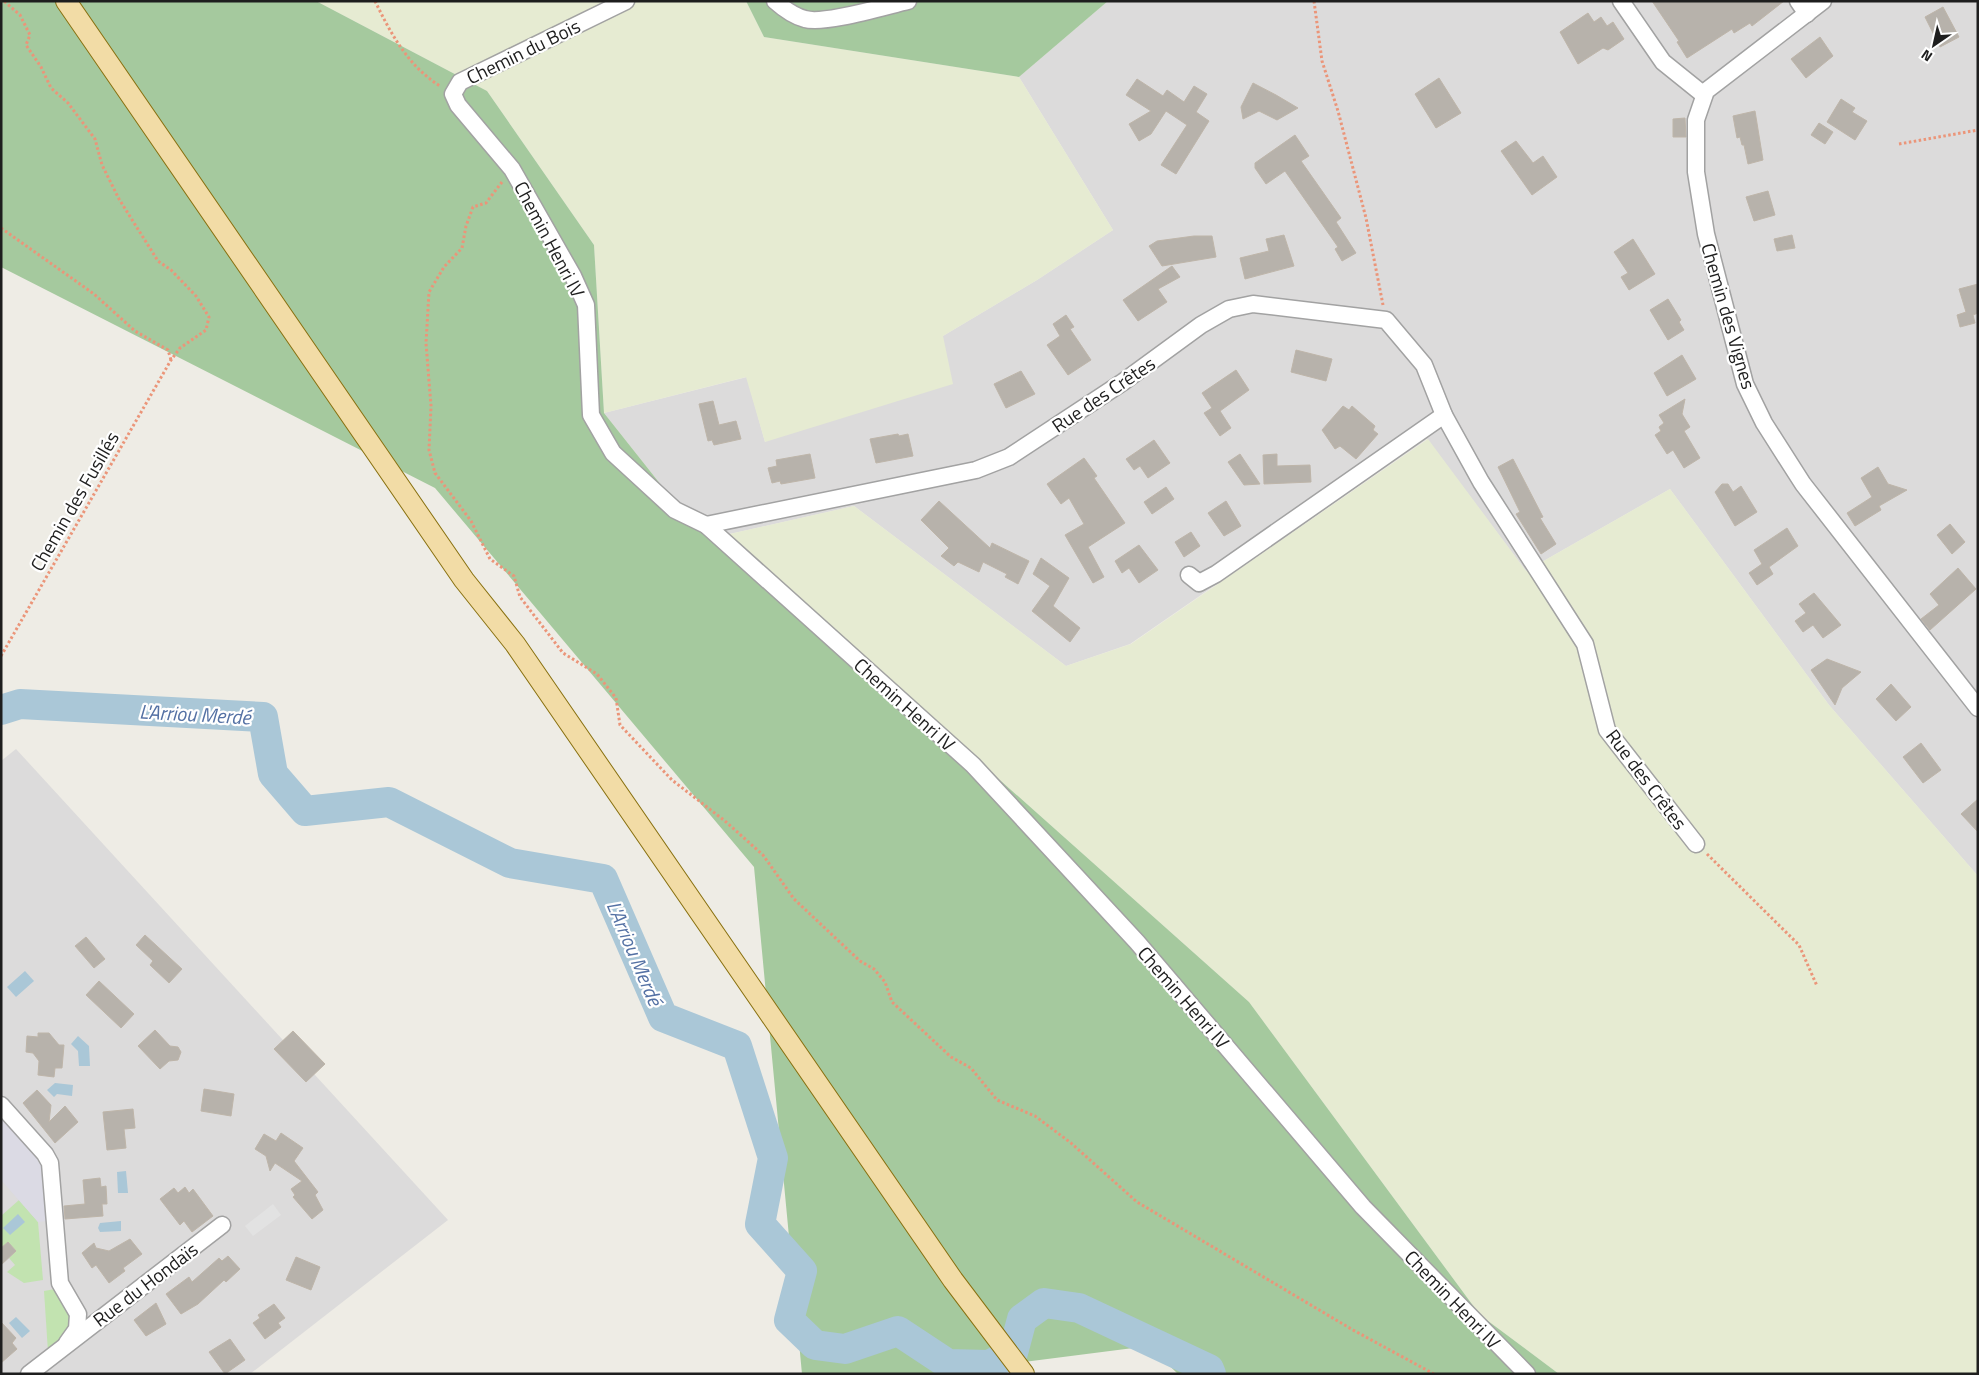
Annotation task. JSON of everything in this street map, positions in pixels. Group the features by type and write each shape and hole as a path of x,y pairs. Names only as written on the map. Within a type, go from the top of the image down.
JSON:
{"main road":[{"path":"66,1 464,580 515,644 995,1338 1022,1372"},
{"path":"82,1 474,569 515,644"}],"street":[{"name":"Chemin du Bois","path":"453,94 460,82 626,1"},
{"path":"775,1 788,12 806,20 825,19 908,1"},
{"path":"1621,1 1663,62 1704,95 1706,91 1802,8 1824,1"},
{"name":"Chemin Henri IV","path":"453,94 458,105 512,169 573,276 586,305 590,415 613,453 675,510 706,525 973,765 1137,942 1363,1207 1527,1374"},
{"name":"Chemin des Vignes","path":"1704,95 1696,120 1696,172 1706,234 1746,384 1764,423 1803,484 1978,708"},
{"name":"Rue des Crêtes","path":"706,525 976,470 1010,458 1123,382 1201,325 1229,308 1253,304 1386,320 1424,366 1444,415 1481,482 1585,644 1607,730 1696,844"},
{"path":"1189,575 1199,583 1216,574 1444,415"},
{"name":"Rue du Hondaïs","path":"1,1105 45,1154 50,1163 60,1281 78,1314 77,1329 67,1343"},
{"name":"Rue du Hondaïs","path":"29,1374 222,1226"}],"path":[{"name":"Chemin des Fusillés","path":"1,656 171,360 180,348 206,330 209,317 196,296 171,270 158,261 132,222 102,165 95,139 68,103 50,88 41,67 26,45 30,35 20,15 4,1"},
{"path":"375,1 404,54 428,79 453,94"},
{"path":"1314,1 1322,61 1338,111 1366,218 1386,320"},
{"path":"1899,144 1978,130"},
{"path":"512,169 486,203 473,207 466,226 462,248 444,267 429,292 426,343 431,406 429,450 435,473 471,520 490,559 514,576 520,597 563,653 597,674 616,698 620,725 672,780 725,821 763,855 794,898 860,961 874,969 885,982 892,1002 952,1057 971,1068 997,1100 1035,1116 1064,1137 1137,1202 1352,1330 1434,1374"},
{"path":"1,228 94,294 136,331 168,350 171,360"},
{"name":"Rue des Crêtes","path":"1696,844 1799,945 1817,986"}],"shaded area":[{"path":"1108,1 1978,1 1978,876 1829,705 1670,489 1526,571 1427,439 1130,644 1066,666 854,506 725,535 669,495 604,413 747,377 765,442 1037,280 1113,230 1019,77"},
{"path":"16,749 448,1220 250,1374 1,1374 1,761"},
{"path":"1,1114 41,1158 46,1221 38,1222 1,1180"},
{"path":"273,1204 281,1215 253,1236 245,1226"}],"green space":[{"path":"1,1 316,1 487,91 594,245 604,413 669,495 725,535 1249,1002 1480,1315 1559,1374 1178,1374 1149,1346 929,1374 802,1374 754,867 435,488 1,267"},
{"path":"316,1 746,1 764,37 1019,77 1113,230 1037,280 943,336 953,384 765,442 746,377 604,413 594,245 487,91"},
{"path":"746,1 1108,1 1019,77 764,37"},
{"path":"1428,439 1526,571 1670,489 1829,705 1978,876 1978,1374 1559,1374 1480,1315 1249,1002 725,535 854,506 1066,666 1131,644"},
{"path":"19,1200 38,1222 43,1280 24,1283 7,1272 15,1265 9,1258 16,1251 8,1242 1,1248 1,1216"},
{"path":"55,1289 70,1315 69,1334 48,1352 44,1291"}],"water":[{"path":"25,971 34,981 16,997 7,987"},
{"path":"78,1036 89,1046 90,1066 79,1066 78,1051 71,1044"},
{"path":"55,1083 73,1085 72,1096 57,1094 54,1097 47,1090"},
{"path":"126,1171 128,1193 118,1193 117,1172"},
{"path":"18,1214 25,1222 10,1235 3,1228"},
{"path":"121,1221 121,1231 100,1232 98,1228 100,1223"},
{"path":"16,1317 30,1331 22,1338 9,1323"}],"building":[{"path":"1652,1 1784,1 1752,26 1750,23 1734,33 1732,29 1687,58 1677,42 1679,41"},
{"path":"1943,7 1959,37 1940,47 1925,17"},
{"path":"1588,13 1594,22 1601,17 1607,26 1613,22 1624,39 1608,50 1603,48 1578,64 1560,32"},
{"path":"1820,37 1833,56 1806,78 1791,59"},
{"path":"1439,78 1461,113 1436,128 1415,94"},
{"path":"1137,79 1163,96 1167,90 1184,102 1194,86 1207,94 1196,112 1209,121 1176,174 1161,165 1187,125 1166,111 1151,134 1139,141 1129,124 1151,111 1126,95"},
{"path":"1253,83 1298,108 1277,120 1259,111 1243,119 1241,107"},
{"path":"1841,99 1855,108 1852,112 1867,121 1855,140 1827,122"},
{"path":"1755,111 1763,160 1748,164 1744,145 1742,145 1740,137 1737,138 1733,116"},
{"path":"1685,118 1686,137 1673,137 1673,119"},
{"path":"1819,123 1833,132 1825,144 1811,135"},
{"path":"1295,135 1309,156 1301,161 1341,218 1336,222 1356,253 1342,261 1335,249 1338,247 1285,171 1266,184 1255,168 1255,163"},
{"path":"1516,141 1533,163 1543,156 1557,177 1532,195 1501,151"},
{"path":"1768,191 1775,215 1754,221 1746,197"},
{"path":"1284,235 1294,266 1245,279 1240,258 1269,251 1266,239"},
{"path":"1792,235 1795,248 1777,251 1774,239"},
{"path":"1194,236 1212,236 1216,257 1162,266 1149,246 1157,241"},
{"path":"1633,239 1655,274 1629,290 1621,277 1628,273 1614,252"},
{"path":"1172,266 1180,277 1158,289 1167,302 1138,321 1123,300"},
{"path":"1978,284 1978,313 1973,315 1975,323 1960,327 1957,315 1966,312 1959,289"},
{"path":"1668,299 1681,320 1679,322 1684,330 1668,340 1650,310"},
{"path":"1066,315 1074,327 1070,329 1091,360 1068,375 1047,345 1060,336 1053,324"},
{"path":"1296,350 1332,359 1326,381 1291,372"},
{"path":"1682,355 1696,379 1667,396 1654,373"},
{"path":"1236,370 1249,390 1220,411 1231,428 1220,436 1204,413 1212,408 1202,393"},
{"path":"1021,371 1035,394 1006,408 994,384"},
{"path":"1685,399 1682,414 1690,427 1684,431 1700,458 1684,468 1673,450 1667,454 1655,435 1661,431 1659,427 1664,423 1659,415"},
{"path":"713,401 719,425 736,421 741,439 714,445 712,440 708,441 699,404"},
{"path":"1343,406 1349,410 1352,406 1375,426 1373,430 1378,434 1356,459 1340,446 1335,449 1322,430"},
{"path":"898,434 899,436 908,434 913,456 876,463 870,439"},
{"path":"1154,440 1170,463 1148,478 1140,466 1134,470 1126,459"},
{"path":"810,454 815,478 781,484 780,481 772,483 768,468 777,466 776,460"},
{"path":"1240,454 1260,484 1244,485 1228,462"},
{"path":"1277,454 1277,466 1310,465 1311,482 1264,484 1263,455"},
{"path":"1084,458 1097,476 1094,478 1125,523 1088,547 1104,577 1093,583 1065,535 1084,524 1069,498 1061,504 1047,484"},
{"path":"1513,459 1543,517 1540,518 1556,544 1541,554 1516,514 1520,512 1498,467"},
{"path":"1878,467 1888,484 1907,490 1879,506 1881,510 1855,526 1847,513 1872,497 1861,478"},
{"path":"1722,484 1728,484 1733,492 1741,486 1757,512 1735,526 1715,492"},
{"path":"1166,487 1174,499 1152,514 1144,502"},
{"path":"939,501 990,548 992,543 1029,561 1018,584 1005,577 1007,574 983,562 979,572 958,562 954,566 941,556 949,548 921,520"},
{"path":"1226,501 1241,526 1224,536 1208,513"},
{"path":"1950,524 1965,542 1952,554 1937,535"},
{"path":"1787,528 1798,546 1769,567 1773,574 1757,585 1749,573 1762,564 1754,550"},
{"path":"1191,532 1200,546 1184,557 1175,542"},
{"path":"1139,545 1158,570 1139,583 1129,568 1122,573 1115,561"},
{"path":"1041,558 1069,578 1053,606 1080,628 1070,642 1032,611 1050,586 1033,574"},
{"path":"1958,568 1976,589 1930,630 1921,619 1939,605 1930,594"},
{"path":"1814,593 1841,625 1823,638 1813,625 1803,632 1795,621 1806,613 1799,604"},
{"path":"1827,659 1861,672 1842,688 1835,705 1811,670"},
{"path":"1891,684 1911,707 1896,721 1876,699"},
{"path":"1921,743 1941,770 1923,783 1903,757"},
{"path":"1978,799 1978,832 1961,814"},
{"path":"145,935 182,969 169,983 150,965 153,961 136,945"},
{"path":"86,937 105,959 94,968 75,946"},
{"path":"99,981 134,1014 121,1028 86,995"},
{"path":"155,1030 170,1046 178,1047 181,1052 178,1060 169,1061 160,1069 138,1046"},
{"path":"293,1031 325,1064 306,1082 274,1049"},
{"path":"38,1033 49,1033 59,1045 64,1045 62,1068 55,1068 54,1077 38,1075 39,1061 33,1053 26,1052 27,1036 38,1037"},
{"path":"204,1089 234,1094 231,1116 201,1111"},
{"path":"37,1090 51,1105 49,1122 65,1106 78,1122 55,1143 23,1103"},
{"path":"133,1109 135,1128 124,1129 126,1148 107,1150 103,1112"},
{"path":"281,1133 303,1148 294,1161 318,1192 315,1195 323,1210 312,1219 293,1197 295,1195 291,1189 302,1181 275,1163 270,1171 266,1156 255,1149 264,1134 276,1141"},
{"path":"100,1178 101,1187 106,1186 107,1204 102,1204 103,1216 65,1219 64,1206 85,1204 83,1180"},
{"path":"185,1187 189,1193 193,1189 213,1216 192,1232 184,1221 180,1225 160,1199 174,1188 178,1193"},
{"path":"130,1239 142,1254 123,1268 125,1271 109,1283 96,1265 92,1268 82,1253 94,1243 96,1248 109,1251"},
{"path":"8,1242 16,1251 1,1265 1,1248"},
{"path":"228,1256 240,1269 226,1282 224,1280 198,1304 181,1314 166,1294 189,1277 192,1282 219,1258 222,1261"},
{"path":"296,1257 320,1267 311,1290 286,1280"},
{"path":"156,1303 166,1324 146,1336 134,1320"},
{"path":"274,1304 285,1318 278,1323 281,1327 265,1339 253,1323 260,1318 258,1315"},
{"path":"1,1322 16,1338 12,1343 17,1349 1,1363"},
{"path":"230,1339 245,1360 225,1374 209,1352"}],"waterway":[{"name":"L'Arriou Merdé","path":"1,710 20,704 263,717 273,774 305,811 389,802 510,863 603,879 663,1017 737,1046 773,1158 760,1224 802,1271 789,1320 815,1345 845,1349 898,1331 948,1364 989,1365 1013,1353 1022,1319 1044,1303 1079,1308 1209,1369 1211,1374"}]}
